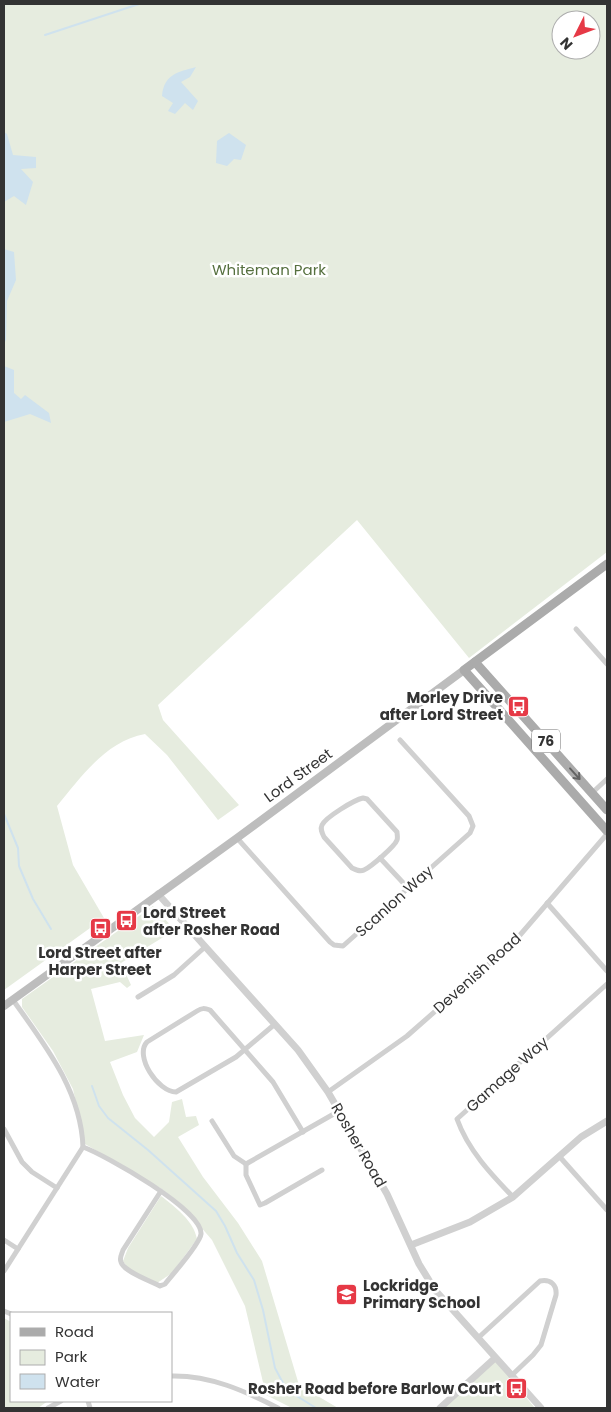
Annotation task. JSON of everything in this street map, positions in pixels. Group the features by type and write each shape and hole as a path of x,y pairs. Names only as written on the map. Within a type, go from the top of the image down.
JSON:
{"main road":[{"name":"Lord Street","path":"4,1006 236,838 607,564"},
{"name":"76","path":"475,662 607,810"},
{"name":"76","path":"464,670 607,832"}],"street":[{"path":"576,629 607,664"},
{"name":"Scanlon Way","path":"236,838 334,945 342,946 470,833 473,826 469,816 400,740"},
{"path":"592,793 607,779"},
{"path":"367,799 397,832 397,841 380,858 362,871 352,868 324,837 321,826 356,800 367,799"},
{"name":"Devenish Road","path":"328,1092 414,1029 514,942 607,832"},
{"path":"380,858 408,888"},
{"name":"Rosher Road","path":"158,894 298,1050 328,1092 387,1194 419,1264 435,1290 541,1408"},
{"path":"547,903 607,971"},
{"path":"138,997 174,975 205,947"},
{"name":"Gamage Way","path":"513,1197 479,1160 460,1128 457,1119 607,984"},
{"path":"4,1271 83,1147 83,1130 69,1088 51,1054 13,1000"},
{"path":"275,1024 245,1050 228,1062 176,1092 167,1091 159,1085 142,1054 147,1042 203,1008 210,1010 245,1050 273,1082 303,1132"},
{"path":"246,1164 339,1111"},
{"path":"212,1121 234,1156 246,1164"},
{"path":"410,1244 470,1222 513,1197 581,1137 607,1121"},
{"path":"5,1133 22,1162 32,1172 56,1188"},
{"path":"83,1147 96,1152 161,1191 188,1213 198,1224 201,1234 198,1242 165,1284 160,1286 126,1269 121,1263 120,1258 122,1250 161,1191"},
{"path":"559,1156 606,1207"},
{"path":"246,1164 246,1175 260,1205 322,1170"},
{"path":"4,1240 18,1249"},
{"path":"478,1338 540,1281 553,1283 556,1287 556,1295 541,1345 534,1355 511,1376"},
{"path":"440,1408 495,1358"},
{"path":"172,1376 199,1378 227,1385 252,1394 278,1408"},
{"path":"48,1408 59,1402"}],"green space":[{"name":"Whiteman Park","path":"4,4 607,4 607,552 469,658 357,520 158,705 163,720 239,805 218,820 167,755 145,734 118,744 106,752 85,772 57,806 73,865 104,918 4,990"},
{"path":"153,906 175,930 121,963 131,985 127,988 120,982 91,989 105,1041 144,1035 137,1052 110,1062 123,1095 135,1118 154,1137 169,1122 172,1102 182,1099 186,1117 196,1116 199,1125 178,1137 203,1177 238,1223 262,1261 299,1385 338,1408 292,1408 266,1395 245,1306 212,1240 180,1203 162,1189 85,1144 73,1089 53,1051 22,1007 22,999"},
{"path":"161,1196 188,1220 197,1239 172,1273 157,1283 129,1270 123,1261 128,1248"},
{"path":"4,1318 10,1321 10,1402 47,1402 38,1408 4,1408"},
{"path":"494,1359 535,1408 440,1408"}],"water":[{"path":"196,67 190,77 181,82 198,101 193,110 185,103 175,114 168,111 173,103 162,96 163,89 169,78"},
{"path":"4,132 7,134 13,155 36,157 36,168 21,169 33,182 26,205 14,196 4,202"},
{"path":"229,133 246,145 241,160 234,159 227,166 216,163 217,141"},
{"path":"4,249 14,252 16,280 7,301 6,340 4,344"},
{"path":"4,366 14,370 14,393 21,399 25,395 49,413 51,423 30,414 4,422"}],"waterway":[{"path":"45,35 139,4"},
{"path":"4,814 18,848 19,866 33,899 51,929"},
{"path":"92,1086 99,1106 108,1118 148,1150 216,1211 237,1253 254,1280 263,1310 275,1368 283,1383 292,1393 316,1408"}],"place":[{"name":"Morley Drive after Lord Street","path":"519,706"},
{"name":"Lord Street after Rosher Road","path":"127,921"},
{"name":"Lord Street after Harper Street","path":"100,929"},
{"name":"Lockridge Primary School","path":"347,1294"},
{"name":"Rosher Road before Barlow Court","path":"517,1388"}]}
